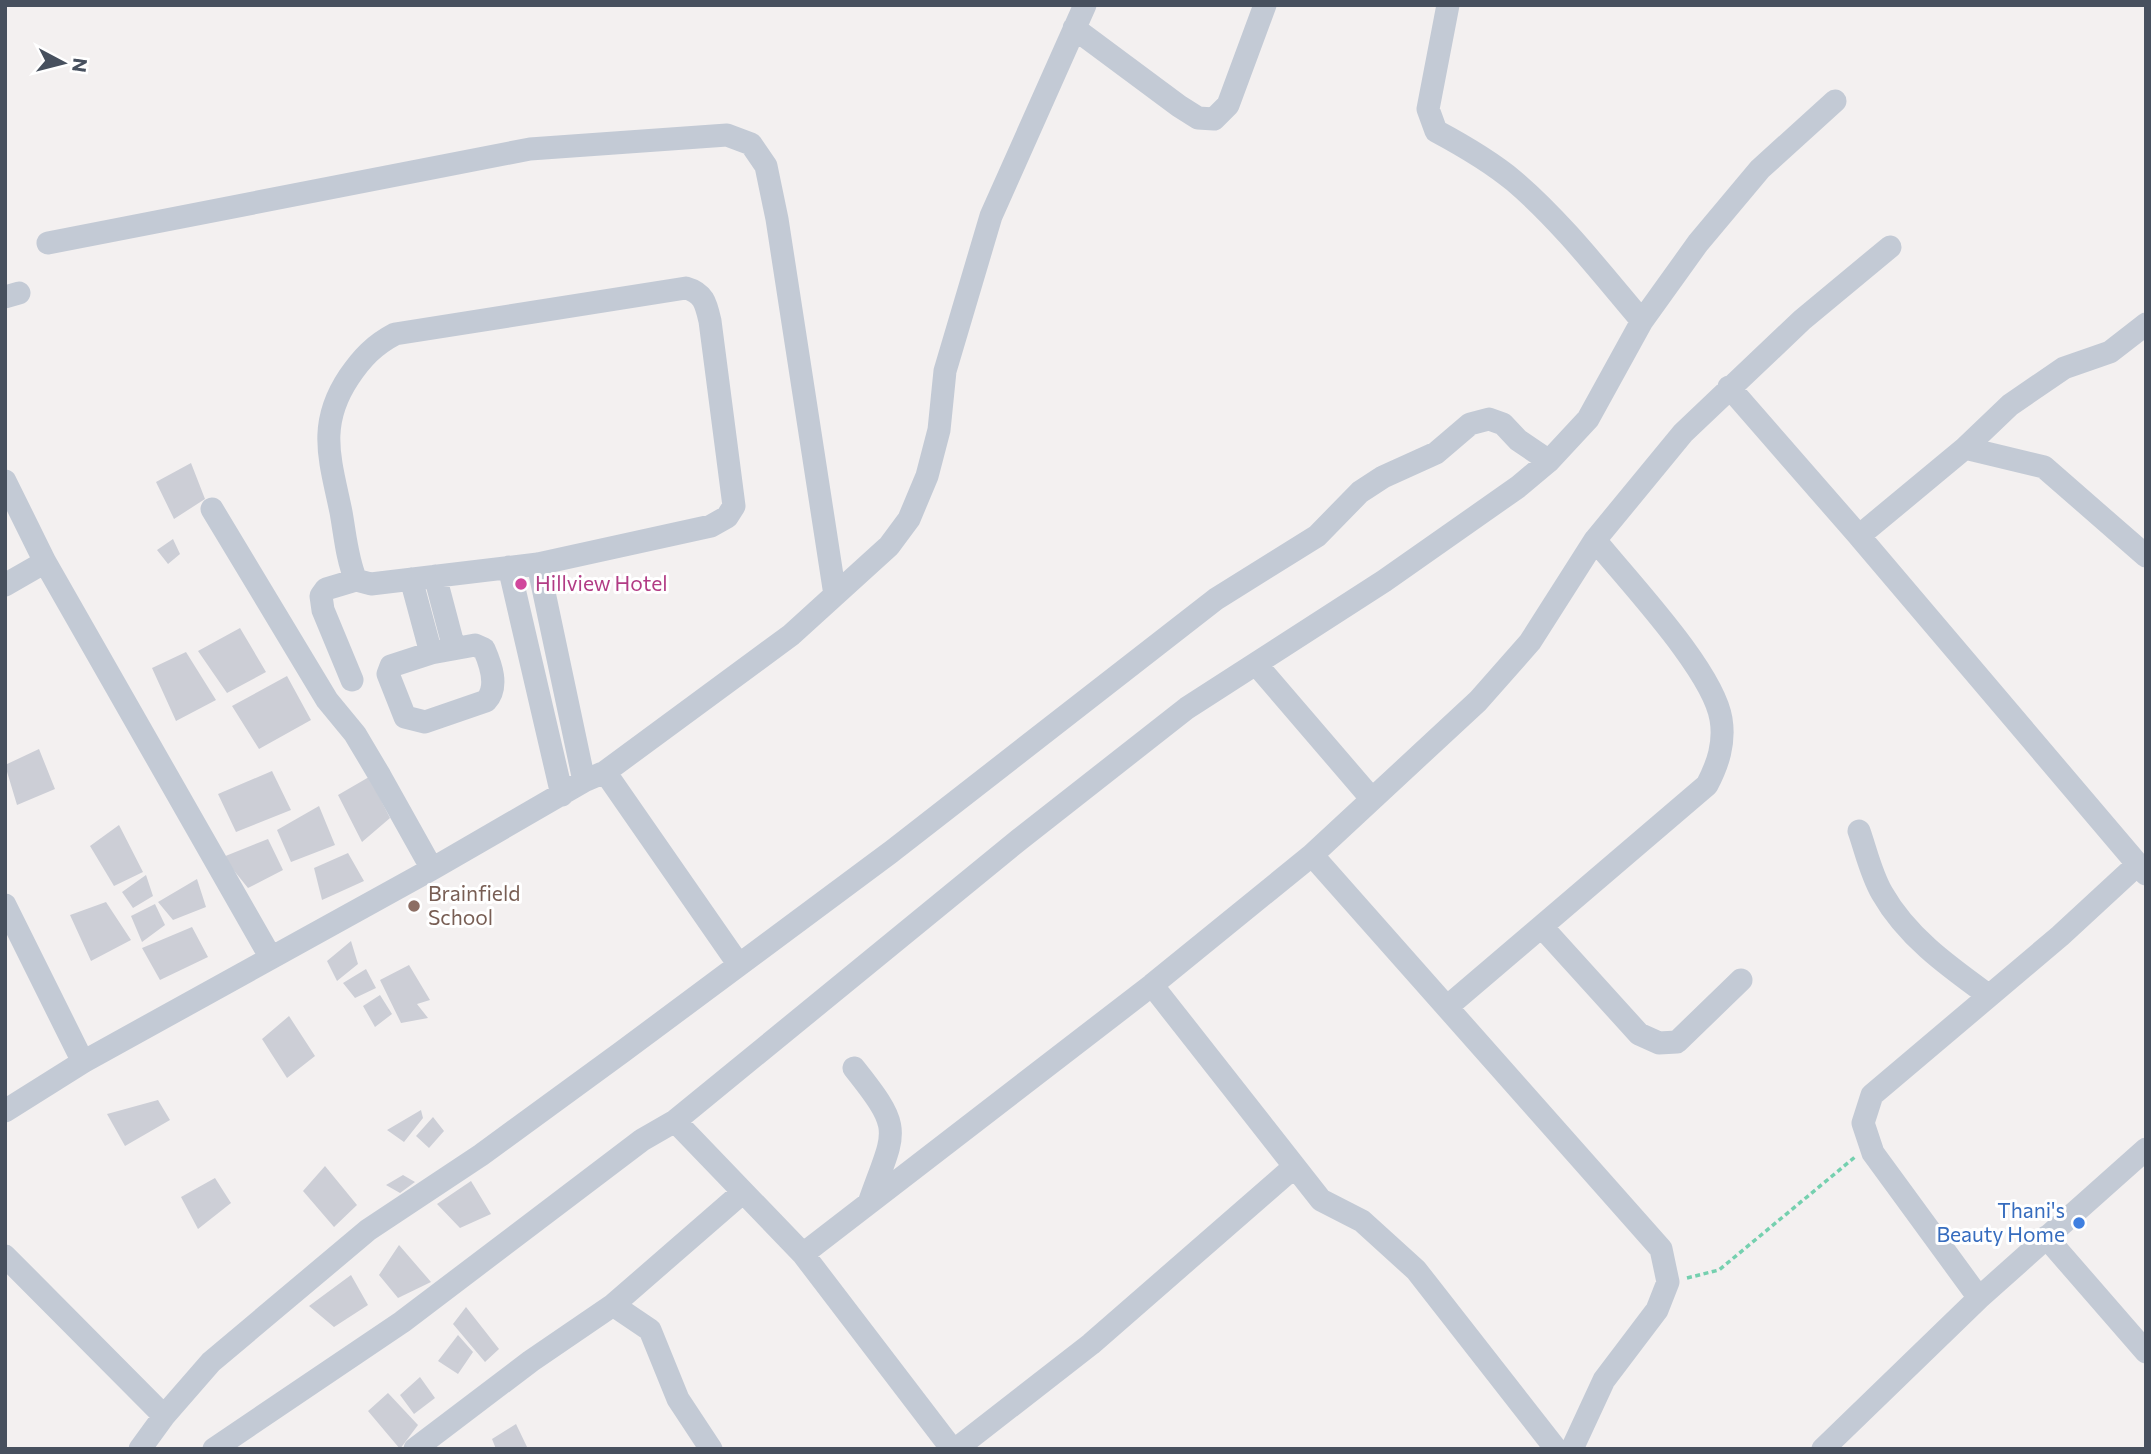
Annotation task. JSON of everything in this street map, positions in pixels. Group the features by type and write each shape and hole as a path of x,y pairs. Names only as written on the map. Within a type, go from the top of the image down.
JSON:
{"street":[{"path":"5,1111 83,1062 432,869 584,781 605,772 791,635 890,546 909,519 922,487 939,430 945,371 991,216 1085,5"},
{"path":"1074,28 1179,106 1198,118 1214,119 1228,105 1265,5"},
{"path":"1448,5 1428,108 1436,131 1480,155 1515,182 1642,321"},
{"path":"215,1449 402,1322 642,1140 676,1121 1020,839 1187,708 1384,581 1549,461 1588,419 1642,321 1698,243 1760,169 1835,101"},
{"path":"48,243 530,149 727,135 751,144 766,166 777,219 835,596"},
{"path":"803,1254 1152,985 1312,855 1478,701 1530,642 1595,540 1683,433 1729,387 1850,278 1890,247"},
{"path":"352,680 323,610 321,596 326,589 356,580 371,584 538,564 711,526 731,513 734,506 732,484 710,321 705,302 698,291 686,288 395,334 378,343 361,359 336,397 329,416 329,452 356,580"},
{"path":"1859,536 1965,448 2010,405 2064,368 2110,352 2146,324"},
{"path":"1729,387 2142,869 1988,995 1872,1095 1863,1123 1873,1153 1979,1298"},
{"path":"140,1449 164,1416 211,1362 368,1230 481,1155 891,852 1216,599 1317,536 1360,492 1383,477 1436,453 1470,425 1489,419 1503,424 1518,440 1549,461"},
{"path":"1518,440 1518,486"},
{"path":"1965,448 2044,467 2146,556"},
{"path":"5,481 45,562 271,958"},
{"path":"212,509 327,700 355,734 374,765 432,869"},
{"path":"1447,1007 1707,785 1721,757 1721,718 1705,676 1595,540"},
{"path":"5,585 45,562"},
{"path":"538,564 584,781"},
{"path":"509,567 562,795"},
{"path":"435,576 454,648"},
{"path":"411,579 431,653"},
{"path":"475,645 484,649 493,685 490,696 486,701 438,720 414,721 405,717 388,674 391,666 431,653 475,645"},
{"path":"1256,664 1371,798"},
{"path":"605,772 739,965"},
{"path":"1859,831 1881,891 1902,922 1944,964 1988,995"},
{"path":"1312,855 1661,1249 1668,1282 1657,1310 1604,1380 1572,1449"},
{"path":"5,905 83,1062"},
{"path":"1542,927 1639,1034 1659,1043 1677,1042 1741,980"},
{"path":"1152,985 1321,1200 1362,1221 1416,1270 1556,1449"},
{"path":"854,1068 890,1120 892,1138 869,1203"},
{"path":"676,1121 803,1254 954,1449 1091,1344 1294,1167"},
{"path":"1823,1449 1979,1298 2146,1149"},
{"path":"415,1449 531,1361 614,1305 743,1192"},
{"path":"2046,1237 2146,1352"},
{"path":"5,1256 164,1416"},
{"path":"614,1305 650,1330 678,1399 711,1449"}],"path":[{"path":"1668,1282 1719,1270 1855,1157 1873,1153"}],"building":[{"path":"191,463 205,499 174,519 156,482"},
{"path":"173,539 180,554 168,564 157,550"},
{"path":"240,628 266,672 227,693 198,651"},
{"path":"186,652 216,700 176,721 152,668"},
{"path":"287,676 311,720 259,749 232,706"},
{"path":"39,749 55,789 17,805 5,765"},
{"path":"272,771 291,810 236,832 218,794"},
{"path":"369,777 390,818 362,842 338,795"},
{"path":"319,806 335,845 291,862 277,830"},
{"path":"119,825 143,872 114,886 90,846"},
{"path":"268,839 283,870 248,888 223,857"},
{"path":"348,853 364,881 322,900 314,868"},
{"path":"146,875 153,896 133,908 122,892"},
{"path":"197,879 206,907 173,920 158,902"},
{"path":"106,902 131,940 91,961 70,915"},
{"path":"155,904 165,925 142,942 131,916"},
{"path":"192,927 208,957 160,980 142,948"},
{"path":"351,941 358,964 337,981 327,961"},
{"path":"409,965 430,1000 417,1004 428,1018 401,1023 380,980"},
{"path":"366,969 376,988 355,998 343,983"},
{"path":"380,995 392,1014 375,1027 363,1006"},
{"path":"289,1016 315,1056 287,1078 262,1039"},
{"path":"158,1100 170,1120 125,1146 107,1114"},
{"path":"421,1110 423,1118 404,1142 387,1130"},
{"path":"433,1117 444,1131 429,1148 416,1136"},
{"path":"325,1166 357,1205 334,1227 303,1191"},
{"path":"403,1175 415,1182 400,1193 386,1185"},
{"path":"215,1178 231,1203 198,1229 181,1197"},
{"path":"471,1181 491,1214 460,1228 437,1204"},
{"path":"399,1245 431,1282 398,1298 379,1275"},
{"path":"351,1275 368,1305 334,1327 309,1306"},
{"path":"466,1307 499,1349 485,1362 453,1324"},
{"path":"458,1335 473,1352 458,1374 438,1361"},
{"path":"420,1377 435,1398 414,1414 400,1395"},
{"path":"388,1393 418,1425 400,1449 368,1411"},
{"path":"516,1424 528,1449 496,1449 492,1439"}],"place":[{"name":"Hillview Hotel","path":"521,584"},
{"name":"Brainfield School","path":"414,906"},
{"name":"Thani's Beauty Home","path":"2079,1223"}]}
